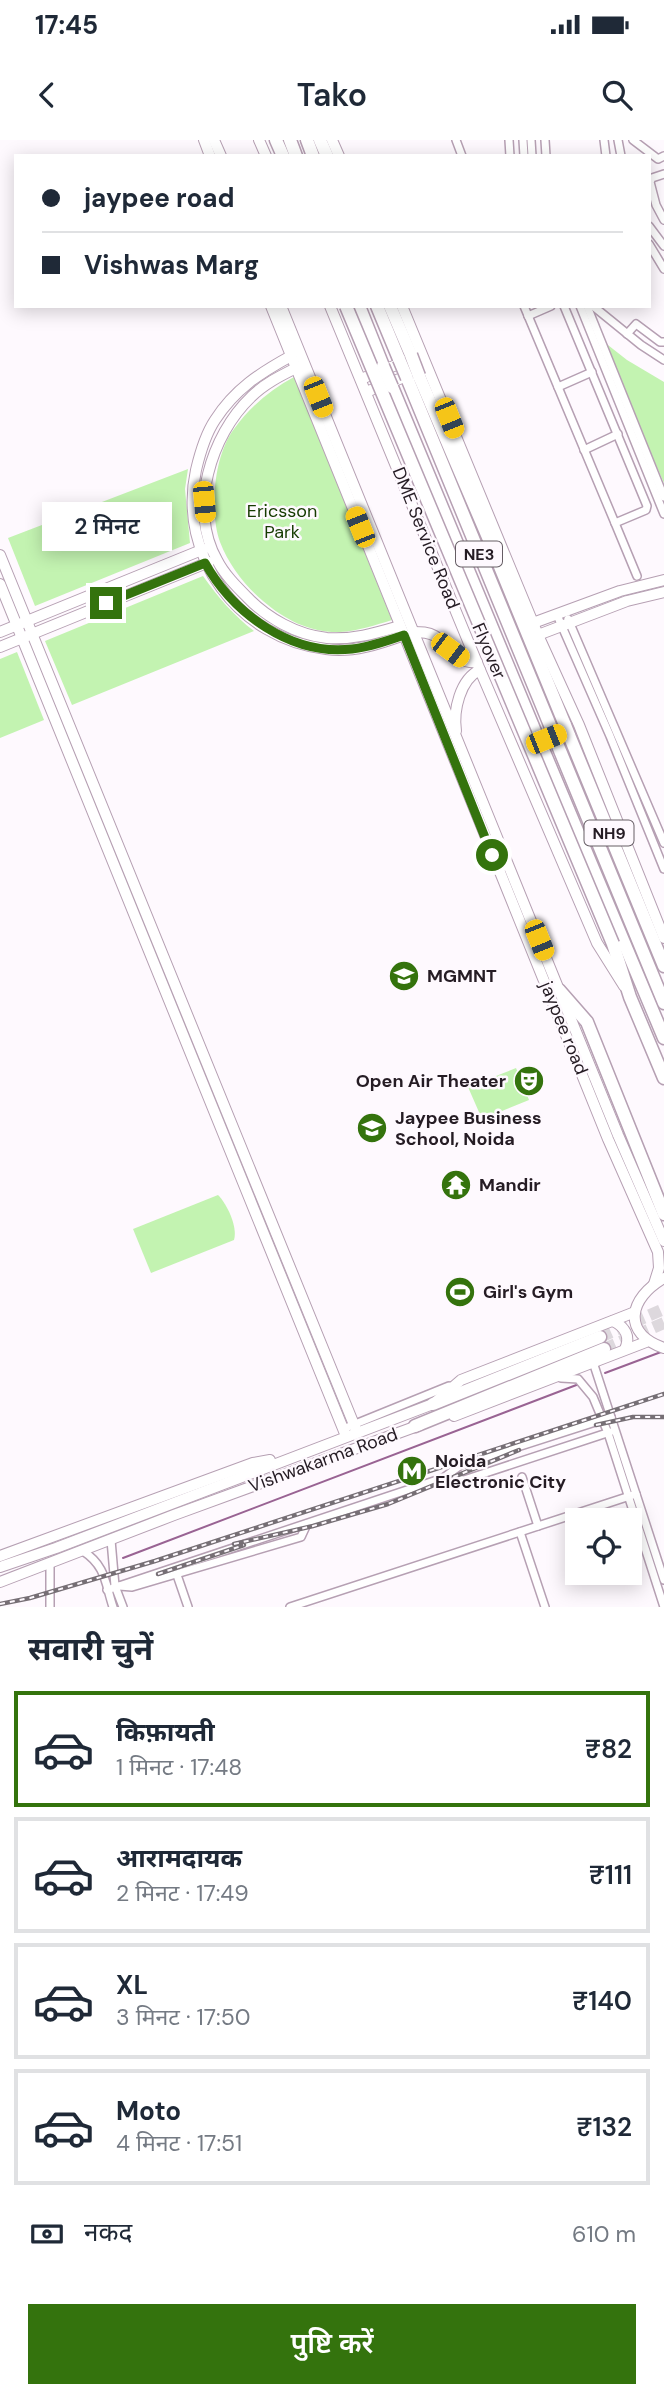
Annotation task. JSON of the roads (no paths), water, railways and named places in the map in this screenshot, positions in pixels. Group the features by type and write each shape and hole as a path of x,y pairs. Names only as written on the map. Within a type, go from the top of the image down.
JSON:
{"highway":[{"name":"Flyover","path":"347,308 613,944 630,997 664,1078"},
{"name":"NE3","path":"360,308 664,1038"},
{"name":"NE3","path":"378,308 664,1003"},
{"name":"NH9","path":"391,308 664,966"},
{"path":"559,990 587,1022 664,1214"},
{"path":"415,1426 602,1343 433,1404"}],"street":[{"path":"633,140 658,159 664,156"},
{"path":"651,186 656,205 664,220"},
{"path":"651,229 664,246"},
{"path":"651,247 664,270"},
{"path":"272,308 355,501"},
{"path":"282,308 406,631 458,744 544,966 559,990 613,1137 664,1241"},
{"name":"DME Service Road","path":"331,308 478,666 597,943 630,997"},
{"path":"403,308 533,624 579,725 664,938"},
{"path":"525,308 637,576"},
{"path":"528,316 546,308"},
{"path":"565,308 647,506 646,510 615,523"},
{"path":"583,308 662,496 664,514"},
{"path":"595,308 664,360"},
{"path":"627,334 636,324 660,342 664,342"},
{"path":"361,379 423,354"},
{"path":"291,356 257,374 234,396 214,422 200,453 193,487 193,521 205,563 216,584 245,613 276,633 300,644 328,650 351,649 374,645 406,631"},
{"path":"366,392 428,367"},
{"path":"296,368 273,380 251,397 231,419 216,448 204,502 207,530 216,559 232,582 255,606 281,623 302,632 325,638 406,631 425,632 435,636 465,662 478,666 461,694 455,721 458,744"},
{"path":"558,387 592,372"},
{"path":"584,450 618,434"},
{"path":"0,632 211,546"},
{"path":"0,555 27,636 344,1433"},
{"path":"0,647 216,559"},
{"path":"538,635 563,619 620,591 664,580"},
{"path":"0,584 22,623"},
{"path":"533,624 563,619 664,592"},
{"path":"563,619 634,784 664,843"},
{"name":"jaypee road","path":"406,631 658,1252 659,1281"},
{"path":"27,636 355,1428 457,1383"},
{"path":"515,751 579,725"},
{"path":"634,784 664,869"},
{"path":"659,1281 647,1291 635,1312 637,1330 646,1342 664,1348"},
{"name":"Vishwakarma Road","path":"195,1501 355,1428 433,1404 457,1383 635,1312"},
{"path":"613,1321 626,1330 629,1342 625,1349"},
{"name":"Vishwakarma Road","path":"0,1567 415,1426 439,1422 646,1342"},
{"path":"593,1362 611,1417 612,1432 664,1580"},
{"path":"549,1380 567,1377 578,1380 593,1397 603,1420 612,1432"},
{"path":"107,1590 443,1478 461,1465 611,1417"},
{"path":"443,1478 464,1480 612,1432"},
{"path":"0,1556 253,1464 263,1461 278,1462"},
{"path":"522,1477 538,1526"},
{"path":"290,1607 633,1495"},
{"path":"633,1495 664,1607"},
{"name":"Vishwakarma Road","path":"0,1582 111,1540 172,1509"},
{"path":"115,1586 132,1587 301,1536 307,1524"},
{"path":"520,1532 545,1607"},
{"path":"45,1538 50,1550"},
{"path":"111,1540 115,1586 122,1607"},
{"path":"83,1551 100,1565 113,1607"},
{"path":"50,1563 50,1607"},
{"path":"177,1574 188,1607"}],"waterway":[{"path":"605,1373 661,1352"},
{"path":"123,1558 579,1384"}],"tunnel":[{"path":"600,1337 664,1309"},
{"path":"604,1349 664,1323"}],"railway":[{"path":"0,1604 30,1598 155,1561 664,1394"},
{"path":"596,1425 633,1417 664,1417"},
{"path":"234,1544 313,1526 388,1504 519,1450"},
{"path":"158,1574 244,1545"}],"place":[{"name":"MGMNT","path":"404,976"},
{"name":"Open Air Theater","path":"529,1081"},
{"name":"Jaypee Business School, Noida","path":"372,1128"},
{"name":"Mandir","path":"456,1185"},
{"name":"Girl's Gym","path":"460,1292"},
{"name":"Noida Electronic City","path":"412,1471"}],"park label":[{"name":"Ericsson Park","path":"282,521"}]}
